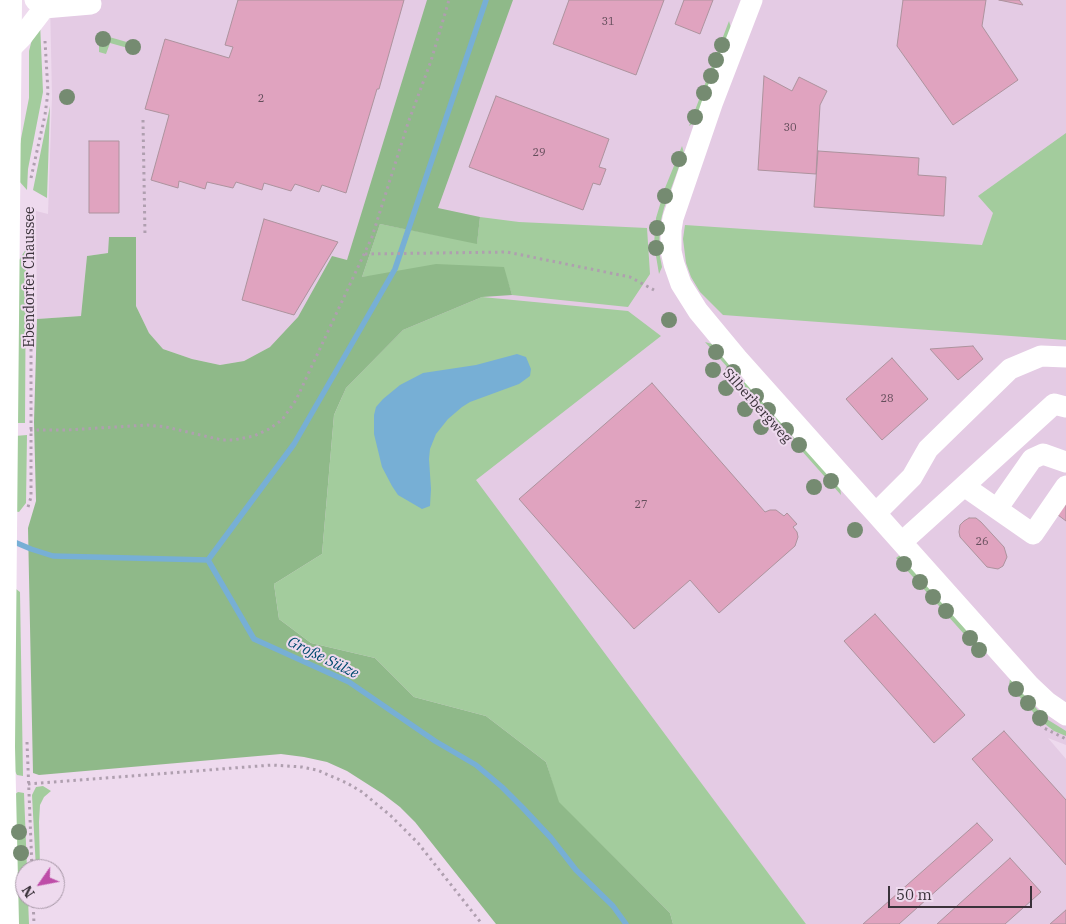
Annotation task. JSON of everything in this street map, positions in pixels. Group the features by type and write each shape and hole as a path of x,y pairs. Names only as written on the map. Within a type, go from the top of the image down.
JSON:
{"main road":[{"name":"Ebendorfer Chaussee","path":"6,924 2,784 3,572 15,512 4,429 9,0"}],"street":[{"name":"Silberbergweg","path":"752,0 712,104 673,218 670,238 674,264 685,291 706,321 1030,686 1047,702 1066,715"},
{"path":"8,51 21,38 40,4 91,4"},
{"path":"876,513 912,477 928,449 1010,369 1041,356 1066,357"},
{"path":"902,542 1054,404 1066,407"},
{"path":"997,509 1032,459 1043,454 1066,462"},
{"path":"964,486 1033,534 1066,486"}],"path":[{"path":"4,429 67,430 146,425 166,427 228,440 254,436 282,420 296,400 365,254 378,220 408,123 431,61 449,0"},
{"path":"30,184 48,92 44,35"},
{"path":"143,120 145,236"},
{"path":"365,254 506,252 630,277 654,290"},
{"name":"Ebendorfer Chaussee","path":"15,512 31,496 31,301"},
{"path":"1029,713 1044,728 1066,739"},
{"path":"2,784 28,784 272,765 317,770 332,775 355,788 392,816 418,842 482,924"},
{"path":"33,909 34,924"}],"shaded area":[{"path":"50,0 1066,0 1066,745 1048,738 1066,759 1066,924 806,924 487,498 270,347 244,361 220,365 192,359 163,349 149,333 136,306 136,237 108,253 87,256 81,316 37,319 36,211 48,214 52,97"}],"green space":[{"path":"427,0 513,0 438,208 480,217 477,244 380,224 362,277 436,264 504,267 512,295 482,297 403,330 346,388 334,415 322,554 274,584 279,619 311,643 375,658 414,697 486,716 546,762 559,802 670,913 673,924 496,924 415,822 400,807 347,771 327,762 281,754 39,775 33,773 28,528 36,501 34,422 37,319 81,316 87,256 108,253 109,237 136,237 136,306 149,333 163,349 192,359 220,365 244,361 270,347 298,317 332,256 347,260"},
{"path":"729,21 731,28 696,121 689,126"},
{"path":"40,22 43,92 28,169 27,190 19,181 19,149 29,98 29,51 35,28"},
{"path":"99,34 137,45 135,50 110,43 106,54 99,52"},
{"path":"50,106 47,198 33,190"},
{"path":"1066,133 1066,340 723,315 700,292 691,277 686,263 683,239 685,225 982,245 993,213 978,196"},
{"path":"682,146 684,153 660,224 659,251 662,267 659,274 654,244 656,218 665,188"},
{"path":"480,217 519,222 647,228 650,274 628,307 512,295 503,267 362,277 380,224 477,243"},
{"path":"26,249 25,423 16,423 17,263"},
{"path":"482,297 628,311 661,336 476,480 806,924 673,924 670,913 558,802 546,762 486,716 414,697 375,658 311,643 279,619 274,584 322,554 334,415 346,388 403,330"},
{"path":"705,342 712,344 840,486 841,495"},
{"path":"27,435 26,503 19,512 13,511 15,436"},
{"path":"900,555 988,651 981,653 896,558"},
{"path":"12,586 20,592 23,776 17,775 11,764"},
{"path":"1010,679 1045,718 1066,731 1066,736 1054,731 1041,721 1009,685"},
{"path":"43,786 51,791 44,797 40,805 40,859 35,859 32,795 36,787"},
{"path":"18,792 24,793 27,859 16,859 14,795"},
{"path":"18,909 28,909 29,924 18,924"}],"water":[{"path":"517,354 526,357 531,369 530,376 519,384 470,402 448,419 436,434 430,449 429,459 430,506 422,509 398,495 382,467 374,434 376,407 400,385 423,373 476,365"}],"building":[{"path":"238,0 404,0 379,89 377,89 346,193 322,185 319,192 295,184 291,191 264,183 262,190 236,182 233,188 207,182 205,189 179,181 178,188 151,180 169,115 145,109 165,39 229,58 233,47 225,45"},
{"path":"569,0 664,0 636,75 553,44"},
{"path":"684,0 713,0 700,34 675,24"},
{"path":"903,0 986,0 982,26 1018,80 953,125 897,46"},
{"path":"999,0 1019,0 1023,5"},
{"path":"764,76 792,91 799,77 827,91 820,105 816,174 758,170"},
{"path":"496,96 609,139 599,167 606,169 600,185 593,183 583,210 469,167"},
{"path":"89,141 119,141 119,213 89,213"},
{"path":"818,151 919,158 918,175 946,177 944,216 814,207"},
{"path":"264,219 338,242 294,315 242,300"},
{"path":"973,346 983,359 958,380 930,349"},
{"path":"892,358 928,399 882,440 846,399"},
{"path":"652,383 765,512 776,510 784,516 787,513 797,524 793,527 798,537 795,546 719,613 690,580 634,629 519,499"},
{"path":"1066,503 1066,521 1058,515"},
{"path":"969,518 976,518 981,522 1004,547 1007,557 1003,566 998,569 987,567 960,537 960,525"},
{"path":"875,614 965,715 934,743 844,641"},
{"path":"1004,731 1066,800 1066,865 972,759"},
{"path":"977,823 993,840 899,924 863,924"},
{"path":"1010,858 1041,892 1005,924 937,924"},
{"path":"1066,910 1066,924 1050,924"}],"waterway":[{"path":"208,560 294,444 395,269 486,0"},
{"name":"Große Sülze","path":"12,541 53,556 208,560 254,639 349,682 435,741 476,765 523,808 551,838 576,870 613,906 626,924"}]}
